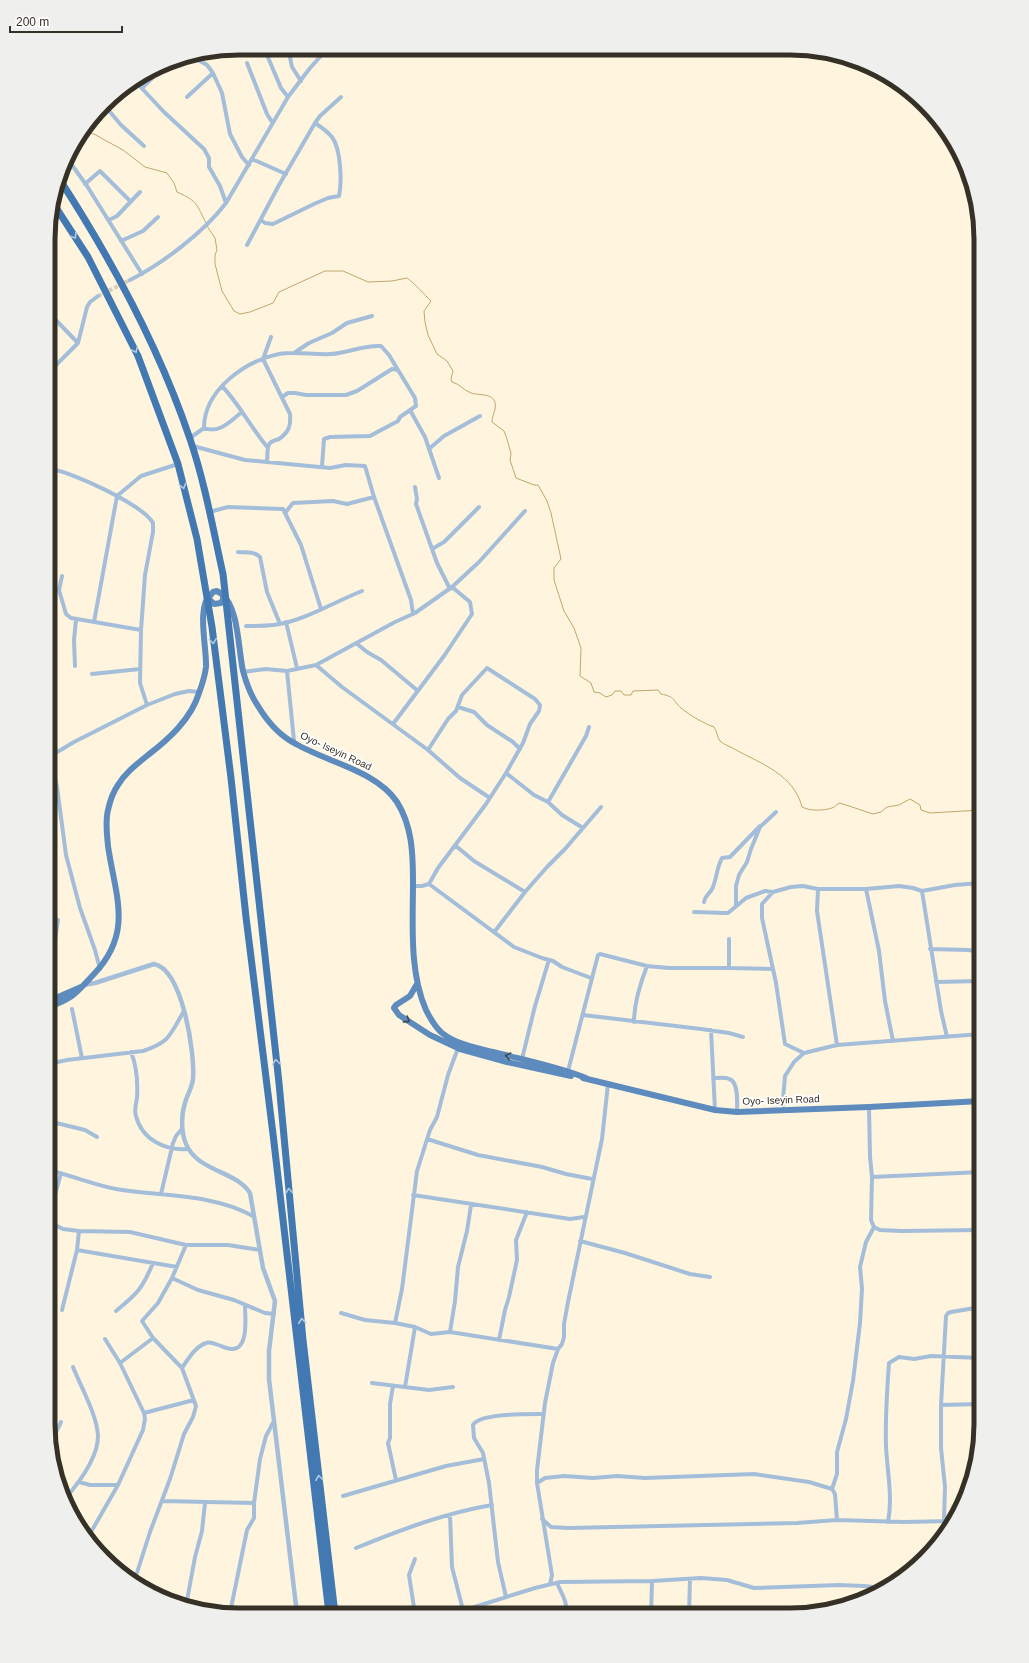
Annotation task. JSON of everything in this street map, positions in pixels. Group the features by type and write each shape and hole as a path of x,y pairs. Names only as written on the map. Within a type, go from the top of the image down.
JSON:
{"highway":[{"path":"63,185 118,275 145,327 193,446 223,574 216,601 231,778 246,917 328,1608"},
{"path":"58,210 88,257 138,356 178,464 197,539 216,601 279,1083 303,1340 334,1608"}],"main road":[{"name":"Oyo- Iseyin Road","path":"216,601 232,612 243,672 256,704 270,722 294,743 312,753 365,775 388,791 396,800 407,823 411,840 414,961 417,984 421,999 429,1017 442,1032 472,1046 568,1071 586,1078"},
{"path":"55,1005 72,998 100,969 112,949 119,921 118,898 106,826 111,798 118,784 128,772 166,740 192,710 200,692 206,668 216,601"},
{"name":"Oyo- Iseyin Road","path":"417,984 410,996 396,1005 394,1008 395,1011 430,1035 458,1048 507,1062 586,1078 715,1110 737,1112 782,1111 974,1101"},
{"path":"56,998 84,985"}],"street":[{"path":"267,55 281,88 288,97"},
{"path":"289,55 292,67 301,81"},
{"path":"130,280 142,274 176,250 210,222 226,203 288,97 322,55"},
{"path":"198,60 207,65 213,73 222,93 230,134 242,157 249,165"},
{"path":"247,63 267,114 272,122"},
{"path":"187,96 213,73"},
{"path":"142,88 152,77"},
{"path":"139,85 164,112 204,149 209,158 209,167 220,186 226,203"},
{"path":"246,245 315,123 320,116 341,97"},
{"path":"108,110 120,125 144,146"},
{"path":"261,220 264,223 273,224 314,204 339,196 341,187 337,147 332,138 315,123"},
{"path":"252,159 286,174"},
{"path":"71,164 142,274"},
{"path":"85,184 100,171 130,201"},
{"path":"105,215 109,220 117,216 140,192"},
{"path":"121,241 143,231 158,217"},
{"path":"55,366 78,343 87,308 90,302 98,296"},
{"path":"294,353 309,343 332,333 347,323 372,316"},
{"path":"55,318 78,343"},
{"path":"267,462 270,443 285,434 290,429 290,414 263,359 271,337"},
{"path":"204,428 204,419 212,398 222,386 237,372 263,359 280,354 331,354 369,346 381,346 389,355 415,398 416,406 400,417 398,421 370,436 330,437 324,439 322,466"},
{"path":"282,397 288,393 306,395 346,395 392,369 398,370"},
{"path":"222,386 234,399 268,448"},
{"path":"410,410 425,437 439,478"},
{"path":"204,428 211,431 218,430 242,412"},
{"path":"429,449 444,436 480,416"},
{"path":"190,438 204,428"},
{"path":"193,446 228,457 267,462 322,466 330,468 346,465 365,466 374,497 411,600 413,614"},
{"path":"94,622 117,496 141,476 178,464"},
{"path":"55,470 71,474 117,496 142,512 153,523 153,532 145,576 141,630 140,683 147,705"},
{"path":"393,724 448,650 472,614 470,602 451,588 437,563 416,504 417,499 415,487"},
{"path":"285,512 293,503 333,501 347,504 374,497"},
{"path":"209,512 228,507 283,509 301,545 321,609"},
{"path":"432,549 444,542 479,507"},
{"path":"243,672 266,669 287,671 297,668 316,666 395,622 413,614 451,588 479,562 525,511"},
{"path":"238,552 258,554 260,557 267,592 280,624"},
{"path":"62,576 59,590 66,614 71,618 141,630"},
{"path":"246,626 280,624 308,615 362,591"},
{"path":"75,666 74,640 76,620"},
{"path":"286,622 297,668"},
{"path":"356,643 367,652 381,660 418,691"},
{"path":"316,666 428,750 460,778 490,798"},
{"path":"413,886 429,884 438,868 456,846 490,798 520,748 530,724 539,711 540,705 535,699 487,668 462,695 458,707 448,719 428,750"},
{"path":"92,674 140,669"},
{"path":"287,671 294,741"},
{"path":"55,753 147,705 175,694 189,691 200,692"},
{"path":"458,707 474,712 488,725 510,739 520,748"},
{"path":"548,802 586,736 589,727"},
{"path":"506,773 534,795 548,802 562,815 583,828"},
{"path":"55,779 66,855 80,908 100,969"},
{"path":"495,931 525,892 583,828 600,806"},
{"path":"704,902 706,895 712,889 718,865 722,858 730,857 750,835 776,812"},
{"path":"736,906 736,886 739,875 747,862 751,849 764,823"},
{"path":"456,846 474,861 525,892"},
{"path":"429,884 495,931 514,947 553,961 562,967 591,978"},
{"path":"694,912 725,913 746,898 765,891 773,892 803,886 818,889 866,889 899,886 913,888 922,892 955,885 974,884"},
{"path":"818,889 817,911 837,1045"},
{"path":"866,889 879,951 884,1001 893,1041"},
{"path":"773,892 762,904 762,918 773,969 785,1044 804,1053"},
{"path":"922,892 940,1011 947,1037"},
{"path":"55,940 58,920"},
{"path":"729,939 729,968"},
{"path":"930,949 974,951"},
{"path":"568,1071 583,1016 591,978 600,954 648,966 669,968 773,969"},
{"path":"522,1059 535,1006 548,963"},
{"path":"84,985 94,984 154,964 159,965 169,974 184,1011 191,1041 193,1070 190,1091 184,1104 182,1129 188,1149 194,1157 238,1181 247,1188 250,1193 263,1268 275,1301 269,1351 269,1379 296,1608"},
{"path":"634,1022 634,1012 639,987 648,966"},
{"path":"936,982 974,982"},
{"path":"72,1009 82,1058"},
{"path":"55,1063 143,1051 164,1042 170,1036 184,1011"},
{"path":"583,1016 711,1030 729,1033 743,1038"},
{"path":"711,1030 715,1110"},
{"path":"782,1111 785,1076 794,1062 804,1053 837,1045 974,1035"},
{"path":"395,1323 402,1290 417,1170 427,1139 437,1117 448,1075 458,1048"},
{"path":"131,1052 136,1068 135,1115 141,1127 149,1138 161,1145 172,1149 188,1149"},
{"path":"713,1078 730,1079 733,1081 737,1097 737,1112"},
{"path":"567,1608 559,1583 552,1575 542,1519 537,1483 537,1470 544,1414 553,1363 564,1337 564,1324 584,1217 602,1139 608,1084"},
{"path":"869,1107 872,1177 871,1220 874,1227 880,1230 901,1231 974,1230"},
{"path":"55,1123 85,1130 98,1137"},
{"path":"161,1194 176,1136 182,1129"},
{"path":"427,1139 483,1156 542,1167 566,1174 592,1179"},
{"path":"55,1172 116,1189 226,1204 239,1208 253,1216"},
{"path":"872,1177 974,1172"},
{"path":"55,1195 61,1173"},
{"path":"413,1195 430,1197 442,1201 570,1219 584,1217"},
{"path":"450,1332 458,1267 467,1231 471,1205"},
{"path":"499,1340 504,1310 509,1297 517,1260 516,1240 527,1212"},
{"path":"55,1226 79,1232 121,1231 186,1245 228,1245 260,1250"},
{"path":"837,1520 832,1489 837,1474 837,1452 846,1419 853,1381 861,1309 862,1289 860,1268 866,1242 874,1227"},
{"path":"62,1310 77,1250 79,1232"},
{"path":"580,1241 625,1253 690,1274 710,1277"},
{"path":"136,1576 184,1434 196,1406 182,1368 153,1338 142,1321 158,1304 178,1267 186,1245"},
{"path":"77,1250 178,1267"},
{"path":"116,1311 137,1294 144,1284 153,1263"},
{"path":"172,1278 198,1290 234,1300 265,1313 274,1314"},
{"path":"182,1368 192,1354 206,1343 210,1342 232,1349 240,1346 244,1341 245,1305"},
{"path":"542,1519 551,1526 568,1528 797,1523 837,1520 925,1522 944,1520 941,1405 946,1316 948,1313 974,1308"},
{"path":"341,1313 380,1323 395,1323 415,1327 431,1334 450,1332 558,1349"},
{"path":"405,1387 415,1327"},
{"path":"120,1363 153,1338"},
{"path":"91,1533 118,1485 143,1430 145,1419 144,1413 120,1363 105,1339"},
{"path":"888,1522 891,1502 886,1448 889,1363 899,1357 914,1359 922,1357 974,1358"},
{"path":"69,1495 80,1482 95,1451 98,1435 94,1418 73,1367"},
{"path":"372,1383 429,1390 453,1388"},
{"path":"393,1386 394,1390 390,1404 390,1438 388,1443 396,1480"},
{"path":"144,1413 194,1400"},
{"path":"941,1405 974,1404"},
{"path":"506,1597 498,1562 492,1505 483,1453 474,1438 472,1430 474,1422 511,1414 544,1414"},
{"path":"231,1608 247,1530 254,1518 254,1503 260,1459 266,1436 274,1421"},
{"path":"55,1434 61,1422"},
{"path":"343,1496 446,1466 484,1459"},
{"path":"537,1470 545,1478"},
{"path":"537,1483 545,1478 564,1476 592,1478 617,1476 645,1478 754,1474 809,1482 832,1489"},
{"path":"80,1482 90,1484 118,1485"},
{"path":"162,1501 254,1503"},
{"path":"187,1601 194,1557 202,1531 205,1503"},
{"path":"356,1548 392,1533 450,1515 492,1505"},
{"path":"450,1515 452,1567 462,1608"},
{"path":"544,1530 551,1526"},
{"path":"414,1608 409,1575 415,1559"},
{"path":"550,1584 552,1575"},
{"path":"470,1608 550,1584 559,1583 652,1581 701,1578 727,1580 759,1589 839,1585 873,1588"},
{"path":"689,1608 690,1579"},
{"path":"651,1608 652,1581"}],"waterway":[{"path":"89,132 123,150 145,167 167,173 174,183 177,192 189,198 196,204 206,223"},
{"path":"207,226 215,238 217,250 215,255 215,264 222,291 234,311 240,314 250,312 273,303 279,292 325,271 343,271 368,282 392,281 407,278 431,301 424,311 428,335 437,354 447,361 453,371 451,379 452,382 471,393 488,396 494,400 495,409 492,422 504,431 511,453 510,460 516,478 534,485 538,485 547,501 561,559 554,568 554,580 564,611 574,628 581,648 580,676 591,683 594,692 600,693 606,697 612,695 615,691 621,691 624,695 631,695 633,691 658,690 661,694 672,698 689,714 714,727 720,741 776,772 792,787 798,796 802,807 805,808 825,810 833,808 840,803 873,814 881,812 887,807 899,805 910,799 920,805 921,810 930,813 974,810"}],"tunnel":[{"path":"98,296 130,280"}]}
